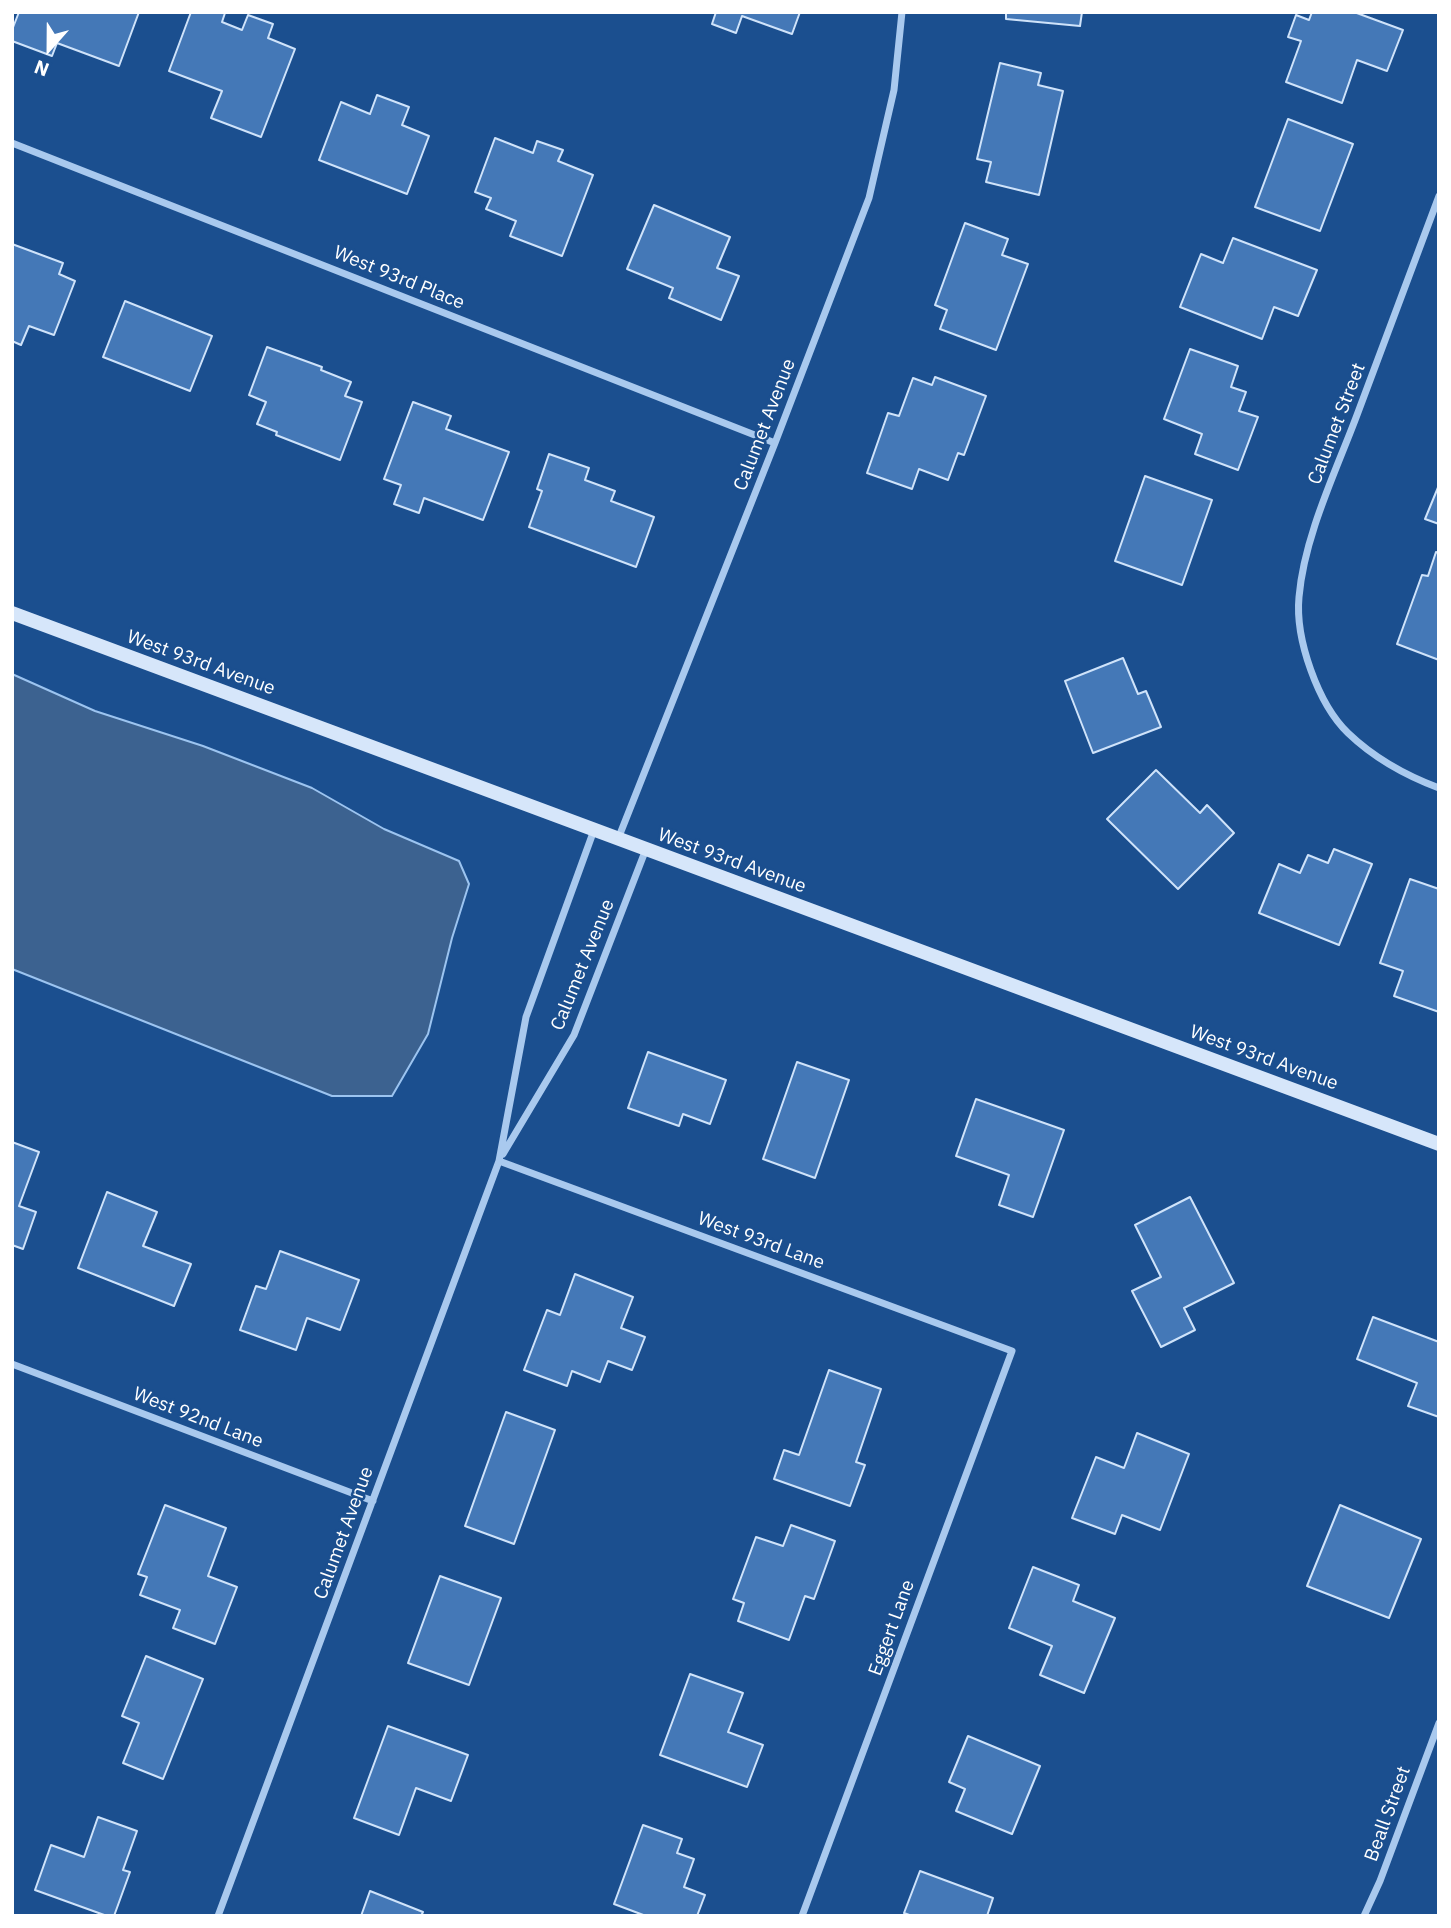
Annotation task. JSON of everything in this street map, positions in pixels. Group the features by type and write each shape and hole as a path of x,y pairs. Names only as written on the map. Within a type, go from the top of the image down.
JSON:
{"street":[{"name":"Calumet Avenue","path":"618,838 869,198 894,90 902,12"},
{"name":"West 93rd Place","path":"12,143 775,443"},
{"name":"Calumet Street","path":"1439,195 1314,531 1298,598 1301,638 1309,669 1326,701 1348,733 1381,758 1420,781 1439,788"},
{"name":"West 93rd Avenue","path":"12,613 1439,1144"},
{"name":"Calumet Avenue","path":"218,1916 499,1161 526,1017 594,830"},
{"name":"Calumet Avenue","path":"499,1161 574,1035 646,849"},
{"name":"West 93rd Lane","path":"499,1161 1012,1351"},
{"name":"Eggert Lane","path":"802,1916 1012,1351"},
{"name":"West 92nd Lane","path":"12,1364 373,1501"},
{"name":"Beall Street","path":"1364,1916 1380,1881 1439,1723"}],"water":[{"path":"12,674 95,711 203,746 312,788 384,829 459,861 469,884 452,938 428,1034 392,1096 332,1096 12,969"}],"building":[{"path":"19,12 139,12 119,66 57,43 52,56 12,41 12,30"},
{"path":"191,12 225,13 222,22 242,30 248,15 273,24 268,38 295,49 261,137 211,118 222,91 169,71"},
{"path":"716,12 800,12 792,34 742,16 736,33 712,24"},
{"path":"1006,12 1082,12 1080,26 1006,19"},
{"path":"1312,12 1354,12 1403,30 1387,71 1357,60 1342,103 1286,82 1301,41 1288,37 1296,15 1309,20"},
{"path":"1000,63 1041,73 1038,85 1063,91 1039,195 986,182 991,162 977,159"},
{"path":"377,95 409,107 402,125 429,136 407,194 319,160 341,102 370,114"},
{"path":"1288,119 1353,144 1320,231 1255,207"},
{"path":"495,138 533,153 537,141 563,150 558,161 593,175 562,256 510,236 516,221 486,209 491,198 475,192"},
{"path":"654,205 730,237 717,268 739,276 721,320 669,298 673,288 627,269"},
{"path":"965,223 1008,239 1002,255 1028,264 996,350 940,329 947,310 935,305"},
{"path":"1233,238 1317,270 1298,316 1274,307 1262,339 1180,307 1201,254 1223,263"},
{"path":"12,244 63,263 59,274 75,281 54,335 29,326 21,345 12,341"},
{"path":"125,301 212,336 190,391 103,357"},
{"path":"267,347 322,367 321,370 351,382 345,396 362,402 340,460 276,435 277,432 257,424 266,402 249,395"},
{"path":"1190,349 1238,366 1231,387 1246,392 1239,411 1258,417 1238,470 1195,454 1202,434 1164,419"},
{"path":"935,377 986,396 964,455 958,453 948,480 919,469 912,489 867,473 888,413 899,416 913,378 932,385"},
{"path":"413,402 451,416 446,429 509,452 483,520 424,498 419,513 394,504 401,485 384,479"},
{"path":"549,454 589,468 585,480 615,491 611,501 654,517 636,567 529,527 542,491 537,489"},
{"path":"1145,476 1212,500 1182,585 1115,561"},
{"path":"1439,485 1439,524 1425,519"},
{"path":"1436,552 1439,553 1439,660 1397,644 1422,575 1428,576"},
{"path":"1123,658 1138,694 1146,691 1161,727 1093,753 1065,681"},
{"path":"1156,770 1200,813 1207,805 1234,833 1178,889 1107,819"},
{"path":"1334,849 1372,864 1339,945 1259,913 1279,864 1300,873 1308,855 1328,863"},
{"path":"1410,879 1439,889 1439,1012 1394,996 1403,971 1380,963"},
{"path":"648,1052 726,1080 710,1124 683,1114 679,1126 628,1108"},
{"path":"797,1062 849,1080 815,1178 763,1159"},
{"path":"976,1099 1064,1130 1033,1217 999,1205 1009,1175 956,1156"},
{"path":"12,1142 39,1152 19,1206 36,1212 23,1249 12,1245"},
{"path":"107,1192 157,1212 143,1246 191,1264 174,1306 78,1268"},
{"path":"1190,1197 1234,1283 1184,1308 1195,1330 1161,1347 1132,1291 1161,1277 1135,1225"},
{"path":"280,1251 359,1280 340,1330 307,1318 296,1350 240,1330 256,1286 266,1289"},
{"path":"575,1274 633,1297 621,1328 645,1337 632,1370 608,1361 600,1382 572,1371 567,1386 524,1370 547,1310 560,1315"},
{"path":"1373,1317 1439,1342 1439,1417 1408,1406 1417,1383 1357,1359"},
{"path":"829,1370 881,1389 856,1462 865,1465 850,1506 774,1479 784,1450 799,1455"},
{"path":"506,1412 555,1430 514,1544 465,1526"},
{"path":"1137,1433 1189,1454 1160,1530 1122,1515 1115,1534 1072,1518 1096,1457 1124,1468"},
{"path":"165,1505 226,1528 208,1576 237,1587 215,1644 173,1628 180,1610 140,1595 147,1577 138,1574"},
{"path":"1340,1505 1421,1539 1389,1618 1307,1586"},
{"path":"791,1525 835,1541 814,1599 805,1596 789,1640 738,1621 744,1603 733,1599 756,1537 783,1546"},
{"path":"1033,1567 1079,1585 1073,1601 1115,1618 1084,1693 1040,1675 1052,1646 1009,1628"},
{"path":"440,1576 501,1598 469,1685 408,1663"},
{"path":"146,1656 203,1679 163,1779 123,1763 139,1723 122,1716"},
{"path":"690,1674 743,1693 728,1732 763,1745 747,1787 660,1755"},
{"path":"388,1726 468,1755 451,1801 416,1788 399,1835 354,1818"},
{"path":"968,1736 1040,1766 1012,1834 956,1811 965,1789 949,1782"},
{"path":"98,1817 137,1831 123,1870 130,1872 114,1916 107,1916 35,1890 51,1845 84,1857"},
{"path":"643,1825 682,1839 677,1853 694,1859 684,1887 705,1895 697,1916 646,1916 614,1904"},
{"path":"920,1871 993,1898 987,1916 912,1916 904,1913"},
{"path":"370,1891 423,1912 421,1916 361,1916"}]}
